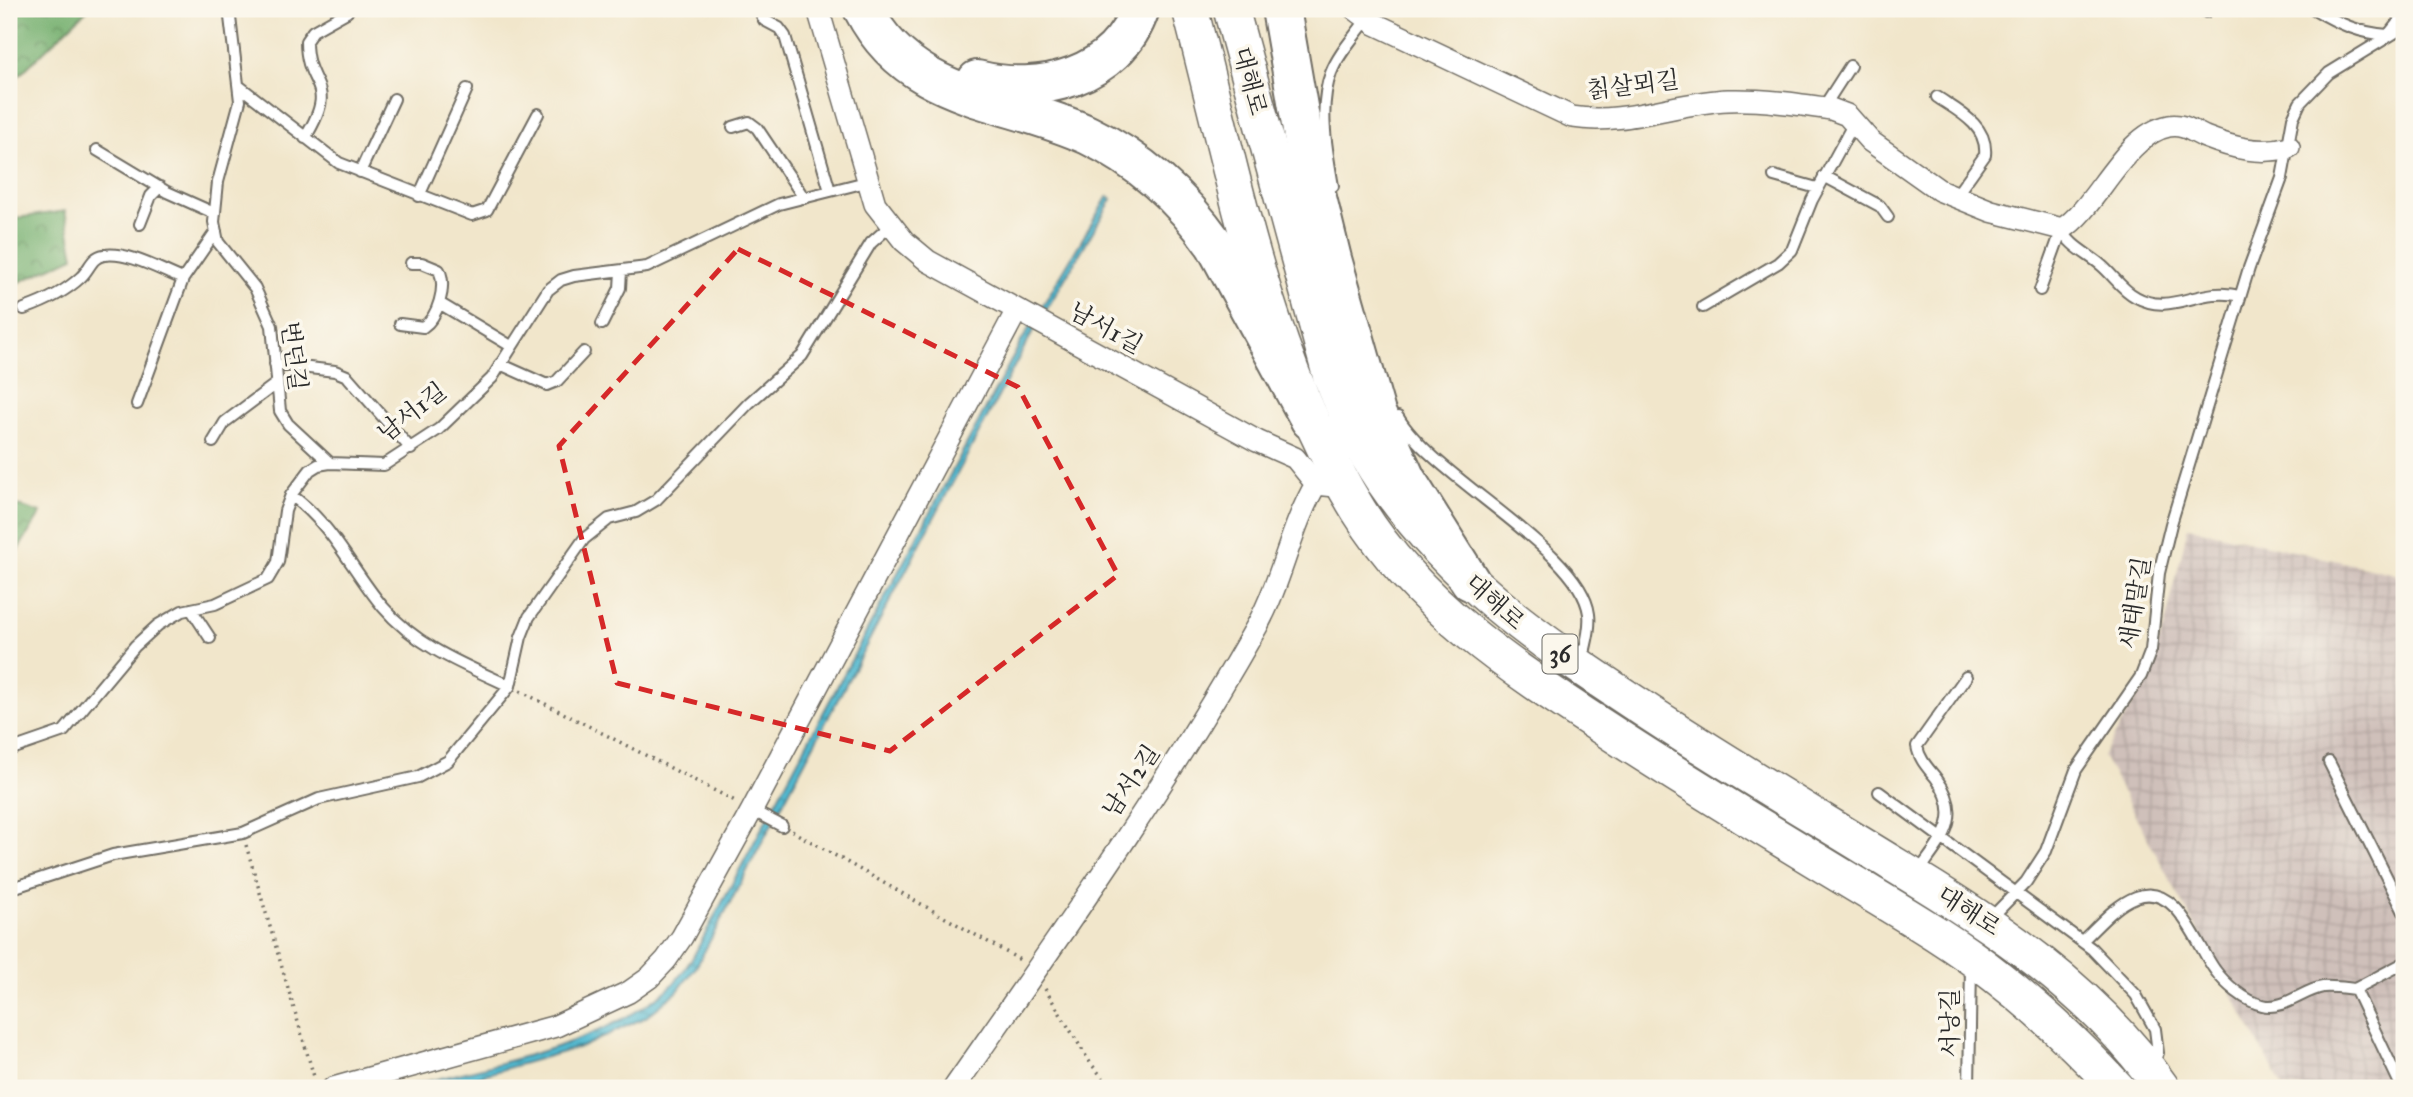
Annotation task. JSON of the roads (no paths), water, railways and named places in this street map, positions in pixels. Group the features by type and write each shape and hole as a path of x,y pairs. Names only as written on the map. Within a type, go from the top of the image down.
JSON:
{"highway":[{"path":"863,9 879,35 923,75 960,93 1086,134 1124,155 1164,186 1199,222 1215,245 1310,420"},
{"path":"883,9 904,38 934,61 972,79 1012,87 1053,84 1092,68 1120,44 1132,29 1140,9"},
{"name":"대해로","path":"1190,9 1276,329 1331,485 1403,571 1455,622 1541,687 1667,769 1972,958 2080,1049 2117,1088"},
{"name":"대해로","path":"1231,9 1330,374 1354,430 1382,479 1431,541 1493,604 1580,668 1687,738 1987,922 2025,949 2106,1021 2155,1079"},
{"path":"1282,9 1306,153 1335,272 1376,413 1406,479 1470,581"}],"street":[{"name":"남서1길","path":"818,9 866,182 875,204 890,226 928,261 1257,441 1295,458 1331,485"},
{"name":"칡살뫼길","path":"1361,14 1572,117 1585,120 1728,100 1823,108 1847,115 1870,141 1939,190 1990,211 2062,229"},
{"path":"2062,229 2073,223 2112,170 2160,129 2172,125 2183,127 2208,138 2259,152 2289,147"},
{"path":"334,1088 556,1026 629,992 649,978 682,937 756,813 1021,312"},
{"name":"남서2길","path":"954,1088 1183,750 1259,623 1302,508 1331,485"}],"lane":[{"name":"번던길","path":"229,9 231,47 240,101 218,182 214,213 216,231 226,254 263,301 272,326 280,411 288,425 330,463"},
{"path":"759,9 764,20 779,28 785,36 830,191"},
{"path":"2314,9 2354,30 2388,35 2404,15"},
{"path":"305,138 318,116 322,91 310,67 306,41 313,30 347,12"},
{"path":"1334,192 1326,131 1328,82 1361,14"},
{"name":"새태말길","path":"1987,922 2017,891 2046,851 2076,770 2141,676 2151,650 2159,573 2171,524 2240,296 2282,178 2293,118 2300,103 2329,73 2404,27"},
{"path":"1823,108 1850,66"},
{"path":"239,86 339,163 472,215 487,210 538,114"},
{"path":"419,196 467,89"},
{"path":"1937,97 1972,121 1985,149 1985,156 1955,197"},
{"path":"360,172 394,99"},
{"path":"1703,307 1778,263 1792,250 1817,188 1855,121"},
{"path":"733,127 749,122 757,128 804,198"},
{"path":"97,150 160,187 214,213"},
{"path":"1774,176 1817,188"},
{"path":"1824,176 1880,206 1888,217"},
{"name":"남서1길","path":"330,463 384,466 439,429 466,404 500,364 548,290 561,280 647,267 760,212 866,182"},
{"path":"140,224 150,196 160,187"},
{"path":"9,889 113,855 243,833 319,799 418,777 448,761 510,685 521,637 529,617 584,539 609,519 636,512 656,500 749,403 802,356 871,243 890,226"},
{"path":"2040,290 2062,229"},
{"path":"2062,229 2065,237 2105,268 2133,296 2146,302 2170,305 2222,291 2240,296"},
{"path":"137,404 183,278 216,231"},
{"path":"24,309 49,299 81,277 95,257 106,254 183,278"},
{"path":"400,324 423,327 430,322 439,303 442,283 439,270 422,262 411,263"},
{"path":"602,324 620,288 621,271"},
{"path":"439,303 511,346"},
{"path":"500,364 547,385 557,381 583,352"},
{"path":"275,365 335,371 347,376 411,449"},
{"path":"213,442 225,422 276,383"},
{"path":"1394,412 1423,450 1548,553 1585,598 1590,615 1580,668"},
{"path":"9,750 64,732 135,646 158,625 191,609 215,604 268,579 278,562 285,510 291,495 310,470 330,463"},
{"path":"291,495 321,520 377,599 408,633 453,661 510,685"},
{"path":"191,609 210,638"},
{"path":"1915,877 1942,838 1950,821 1950,806 1943,788 1919,756 1917,746 1966,677"},
{"path":"2329,762 2404,912"},
{"path":"1879,792 2082,941 2136,995 2155,1029 2158,1053 2155,1079"},
{"path":"756,813 782,826"},
{"path":"2082,941 2110,914 2136,897 2149,895 2166,899 2179,911 2216,971 2231,987 2255,1002 2276,1006 2323,987 2355,989 2404,963"},
{"name":"서낭길","path":"1969,1088 1972,958"},
{"path":"2355,989 2402,1088"}],"water":[{"path":"1108,196 1112,199 1026,344 696,967 677,992 646,1017 584,1046 438,1088 401,1088 504,1062 575,1040 639,1010 678,979 693,957 1021,342"}]}
